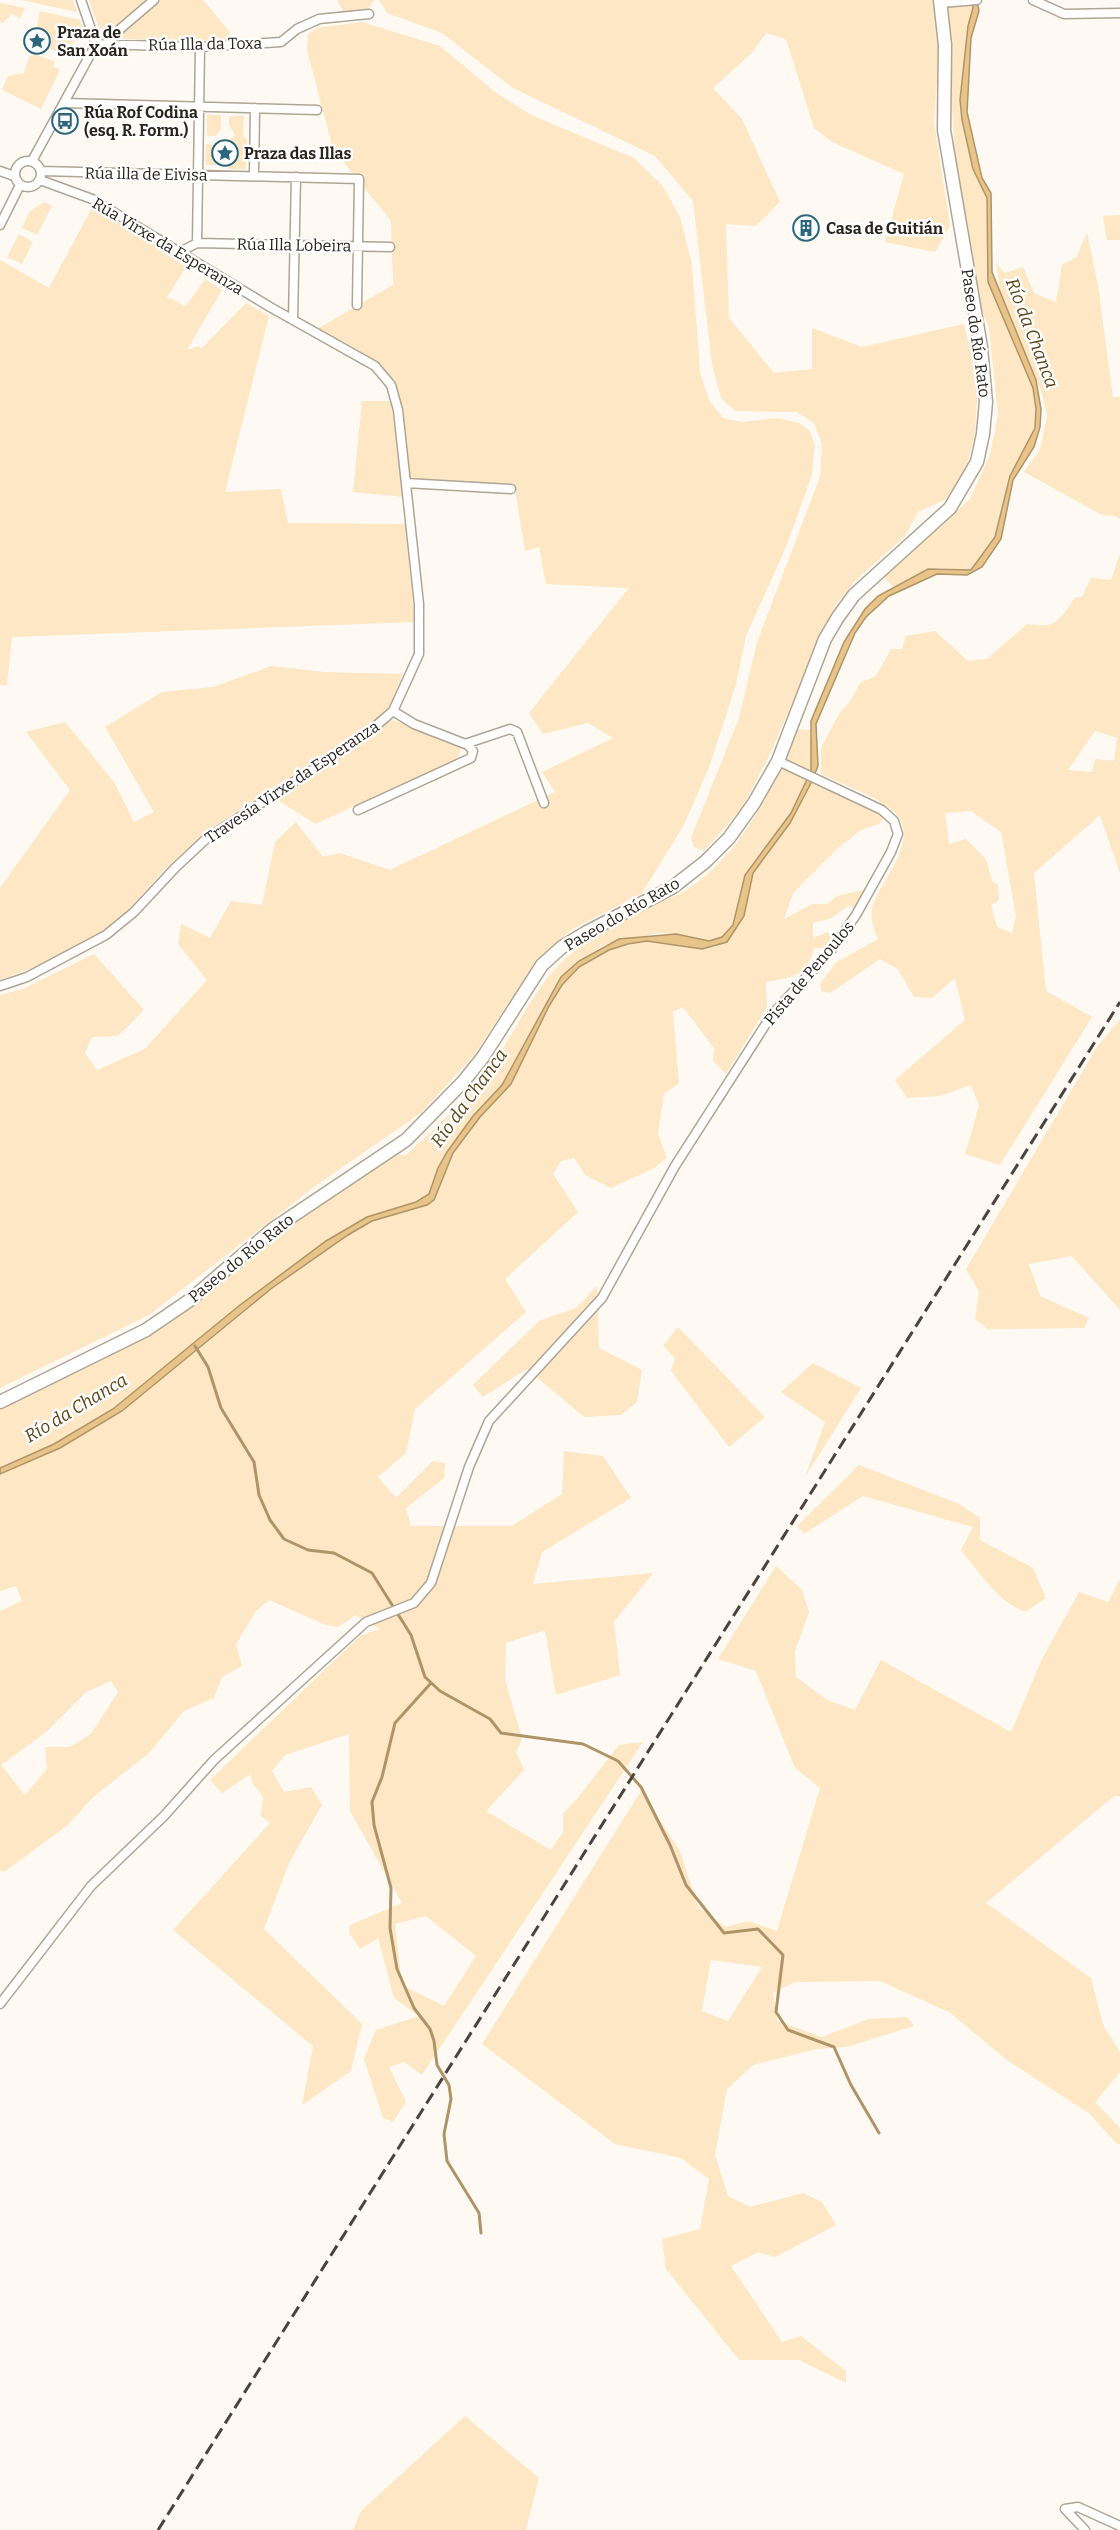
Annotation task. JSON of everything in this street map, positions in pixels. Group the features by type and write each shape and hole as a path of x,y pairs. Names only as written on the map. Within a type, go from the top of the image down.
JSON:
{"street":[{"path":"14,176 19,164 32,161 96,44 81,0"},
{"name":"Rúa Illa da Toxa","path":"106,45 120,29 154,0"},
{"path":"940,2 977,0"},
{"path":"1033,0 1049,4 1064,14 1120,14"},
{"name":"Paseo do Río Rato","path":"0,1402 146,1330 190,1300 273,1229 406,1140 463,1082 483,1057 543,965 562,947 673,887 705,862 729,838 782,763 825,639 838,617 854,595 950,508 977,462 983,434 986,402 981,347 944,130 945,45 940,2"},
{"name":"Rúa Illa da Toxa","path":"96,44 200,46 281,42 297,29 319,19 369,14"},
{"path":"180,252 197,243 200,46"},
{"path":"65,103 317,110"},
{"path":"254,175 255,108"},
{"path":"0,171 14,176 20,185 31,187 40,176 32,161"},
{"name":"Rúa illa de Eivisa","path":"40,176 254,175 359,179 357,246"},
{"name":"Rúa Virxe da Esperanza","path":"40,176 92,199 293,320"},
{"path":"293,320 296,177"},
{"path":"0,225 20,185"},
{"name":"Rúa Illa Lobeira","path":"197,243 390,247"},
{"path":"357,246 357,305"},
{"name":"Travesía Virxe da Esperanza","path":"0,986 27,977 106,935 134,912 206,839 364,736 393,711 419,654 419,604 398,410 391,385 375,366 293,320"},
{"path":"406,483 511,489"},
{"path":"358,810 471,758 473,751 465,744 414,724 393,711"},
{"path":"465,744 510,729 517,732 544,803"},
{"name":"Pista de Penoulos","path":"0,2004 91,1886 164,1815 214,1760 366,1622 414,1603 431,1583 470,1467 489,1421 602,1298 675,1166 771,1016 826,956 856,915 891,852 897,834 894,820 882,810 782,763"},
{"path":"1085,2530 1065,2509 1078,2508 1120,2526"}],"shaded area":[{"path":"21,0 73,0 77,12"},
{"path":"89,0 147,0 109,35 101,34"},
{"path":"157,0 203,0 229,31 232,42 116,39 126,25"},
{"path":"337,0 375,0 365,12 344,13"},
{"path":"379,0 934,0 939,54 934,122 950,226 935,252 885,242 904,174 832,142 814,128 786,39 766,33 752,53 713,88 742,119 780,202 756,226 726,224 729,318 774,373 812,369 812,328 862,347 964,324 978,385 975,434 966,470 945,500 919,511 905,536 857,579 836,604 769,756 742,808 704,851 694,847 691,838 739,718 757,642 820,477 822,444 814,423 797,412 735,411 721,398 712,364 693,201 655,156 513,88 442,33 387,13"},
{"path":"946,0 972,0 973,8 968,26 960,100 962,120 973,169 987,198 988,282 1033,388 1036,409 1035,428 1010,476 995,537 972,570 939,568 893,587 884,577 970,499 990,455 998,415 989,328 980,306 955,158"},
{"path":"972,0 977,0 979,11 971,38 967,112 982,178 991,193 992,272 1036,380 1041,409 1040,427 1034,447 1013,480 1001,539 982,567 967,575 937,574 889,596 866,617 855,633 816,724 818,766 811,783 790,823 753,873 744,916 727,942 702,949 647,941 628,944 609,950 579,967 562,985 549,1006 511,1084 480,1117 453,1153 434,1200 427,1205 372,1221 348,1235 272,1288 122,1411 60,1448 0,1474 0,1468 54,1444 113,1409 240,1305 326,1241 367,1217 416,1202 429,1194 438,1168 447,1152 473,1116 502,1085 561,977 579,961 619,939 676,934 709,941 722,937 733,925 745,875 791,813 811,771 811,721 844,642 865,609 878,596 928,569 971,570 995,537 1010,476 1035,428 1036,409 1033,388 988,282 987,198 973,169 962,120 960,100 968,26 973,8"},
{"path":"0,3 25,8 20,18 12,14 3,23 0,22"},
{"path":"40,11 80,20 82,26 67,56 34,42"},
{"path":"362,22 440,46 495,92 533,116 634,158 662,185 680,217 692,264 700,372 709,400 723,418 741,422 777,418 799,423 809,430 815,444 812,474 787,545 746,636 736,684 710,765 684,825 642,893 571,930 533,965 475,1054 421,1113 318,1184 149,1315 0,1388 0,995 23,989 94,954 144,1010 118,1036 92,1037 85,1053 97,1070 145,1049 207,980 178,944 181,924 210,938 231,901 262,905 275,842 296,822 323,857 339,853 390,870 555,792 542,772 613,738 588,723 543,734 529,713 629,588 546,584 539,547 525,551 514,483 457,483 409,478 402,413 391,383 370,358 317,329 393,285 391,221 333,149 307,50 308,34 317,28"},
{"path":"34,54 54,61 54,67 60,70 41,109 2,90 8,76 24,73 29,57"},
{"path":"207,115 221,115 221,129 215,136 207,136"},
{"path":"229,116 244,116 243,137 247,138 246,169 228,169 229,156 221,148 235,135 229,125"},
{"path":"206,144 214,145 220,150 221,165 206,165"},
{"path":"44,202 52,206 37,235 22,228 29,212"},
{"path":"93,206 186,267 167,297 186,306 205,279 222,290 187,350 199,346 201,349 246,303 269,316 225,492 281,489 288,523 405,524 415,622 12,637 7,685 0,685 0,260 49,288"},
{"path":"1120,215 1120,240 1107,240 1103,216"},
{"path":"1087,232 1098,285 1113,397 1120,397 1120,519 1115,516 1102,515 1024,472 1040,450 1047,416 1042,393 1000,290 996,263 1005,273 1023,267 1034,293 1056,302 1062,265 1077,257"},
{"path":"19,234 33,242 22,264 7,257"},
{"path":"362,401 392,401 398,429 403,497 353,492"},
{"path":"1120,553 1120,874 1100,815 1034,873 1046,991 1092,1017 1000,1165 965,1154 979,1106 971,1085 939,1096 907,1098 895,1080 965,1020 955,978 932,998 914,997 898,969 880,959 830,993 821,991 820,983 837,962 878,939 872,920 872,908 897,858 904,832 901,820 891,809 866,794 821,774 821,748 840,712 849,703 860,683 876,676 891,649 902,649 906,636 935,631 968,661 987,659 1027,624 1046,625 1057,621 1076,597 1082,597 1091,578 1111,580","holes":["1095,731 1117,738 1114,761 1095,759 1092,772 1068,770","971,811 1001,832 1016,916 1012,933 997,927 991,905 999,900 998,885 992,881 986,859 966,839 949,844 945,813"]},
{"path":"271,666 324,672 403,674 384,720 312,762 205,833 165,869 115,925 70,954 0,980 0,888 70,790 26,732 65,722 114,782 134,822 154,812 105,727 162,692 213,687"},
{"path":"390,720 428,732 457,746 461,749 457,759 315,824 275,798 359,744"},
{"path":"795,729 810,730 813,756 811,771 791,813 745,875 733,925 722,937 709,941 676,934 658,933 604,945 579,961 561,977 502,1085 473,1116 447,1153 438,1168 430,1194 326,1241 240,1305 113,1409 54,1444 0,1468 0,1408 122,1349 176,1318 289,1224 398,1154 405,1156 429,1134 453,1111 485,1074 536,994 565,959 597,935 620,922 654,904 680,894 701,880 720,862 737,843 765,799"},
{"path":"811,783 886,816 879,824 861,830 838,848 793,893 784,919 812,904 827,904 837,896 866,889 854,909 849,905 832,918 813,923 813,938 828,932 832,940 824,948 814,948 807,965 797,974 766,982 767,1007 726,1074 713,1061 714,1048 683,1007 673,1012 679,1083 664,1094 658,1134 667,1158 654,1168 611,1188 585,1175 574,1158 561,1161 553,1174 578,1212 505,1279 526,1312 415,1409 406,1453 378,1477 396,1498 433,1461 445,1463 444,1478 406,1508 411,1526 512,1526 562,1494 564,1451 603,1456 631,1498 542,1552 533,1584 653,1573 614,1622 620,1675 556,1695 545,1630 506,1643 505,1679 522,1739 516,1752 524,1770 486,1811 551,1850 563,1832 563,1813 619,1745 643,1742 422,2075 404,2062 389,2067 406,2102 393,2122 383,2118 364,2059 376,2030 419,2016 394,1998 378,1938 360,1949 349,1933 350,1925 402,1903 350,1811 349,1734 285,1755 272,1771 284,1792 311,1787 322,1805 290,1861 264,1929 362,2024 351,2071 302,2105 313,2046 173,1930 270,1823 261,1816 263,1796 252,1783 251,1774 222,1793 210,1780 360,1636 380,1629 356,1615 338,1627 326,1625 269,1600 256,1611 236,1644 242,1666 222,1677 214,1698 184,1711 148,1754 93,1797 68,1825 4,1872 0,1870 0,1611 22,1601 16,1586 0,1591 0,1474 60,1448 122,1411 272,1288 348,1235 372,1221 427,1205 442,1181 453,1153 480,1117 511,1084 549,1006 562,985 579,967 609,950 647,941 691,948 714,947 744,916 753,873 790,823","holes":["111,1681 118,1692 91,1734 70,1747 45,1747 47,1769 25,1795 1,1765 46,1732 86,1692","426,1916 476,1956 444,2006 402,1985 395,1924"]},
{"path":"1120,1019 1120,1310 1072,1256 1029,1264 1040,1296 1089,1318 1084,1328 987,1329 975,1319 979,1291 966,1269 1097,1047"},
{"path":"597,1286 599,1348 642,1370 637,1402 621,1415 584,1417 527,1369 483,1397 473,1385 539,1321 576,1308"},
{"path":"678,1327 765,1417 729,1447 671,1371 675,1358 663,1346"},
{"path":"813,1363 861,1388 805,1477 825,1422 781,1392"},
{"path":"859,1465 959,1504 980,1518 980,1540 1033,1568 1046,1598 1025,1612 997,1593 961,1550 973,1527 863,1496 804,1534 797,1526"},
{"path":"776,1566 802,1590 809,1612 795,1651 796,1677 827,1700 855,1710 881,1660 1011,1732 1042,1659 1079,1592 1108,1602 1120,1579 1120,1796 1114,1796 986,1903 1091,1978 1103,2025 1120,2052 1120,2072 1095,2102 1120,2128 1120,2144 1117,2144 1090,2114 1007,2060 949,2012 880,1981 795,1982 773,1993 777,2021 822,2037 869,2019 907,2017 914,2026 847,2047 817,2049 753,2065 727,2089 715,2155 728,2196 750,2207 803,2193 822,2202 836,2225 775,2257 758,2252 731,2266 782,2342 801,2336 846,2371 846,2383 799,2360 739,2360 666,2269 662,2239 700,2229 709,2179 681,2158 615,2144 482,2044 641,1791 680,1851 698,1907 726,1927 748,1921 777,1931 820,1788 795,1768 756,1671 718,1659","holes":["711,1960 762,1967 728,2021 702,2011"]},
{"path":"465,2416 539,2478 526,2530 353,2530 361,2511"}],"waterway":[{"path":"195,1346 208,1367 221,1408 254,1462 259,1495 270,1520 284,1539 308,1550 334,1553 372,1573 411,1635 425,1677 440,1691 490,1719 501,1733 583,1744 618,1761 641,1787 670,1845 686,1885 724,1933 758,1929 783,1955 776,2012 788,2030 834,2047 851,2085 879,2133"},
{"path":"431,1683 395,1723 382,1777 372,1802 374,1825 391,1888 390,1928 397,1969 414,2008 430,2029 437,2065 449,2085 451,2099 444,2134 447,2161 479,2213 481,2233"}],"railway":[{"path":"158,2530 1120,1002"}],"place":[{"name":"Praza de San Xoán","path":"37,41"},
{"name":"Rúa Rof Codina (esq. R. Form.)","path":"65,121"},
{"name":"Praza das Illas","path":"225,153"},
{"name":"Casa de Guitián","path":"806,228"}],"water label":[{"name":"Río da Chanca","path":"1032,333"},
{"name":"Río da Chanca","path":"469,1098"},
{"name":"Río da Chanca","path":"76,1408"}]}
